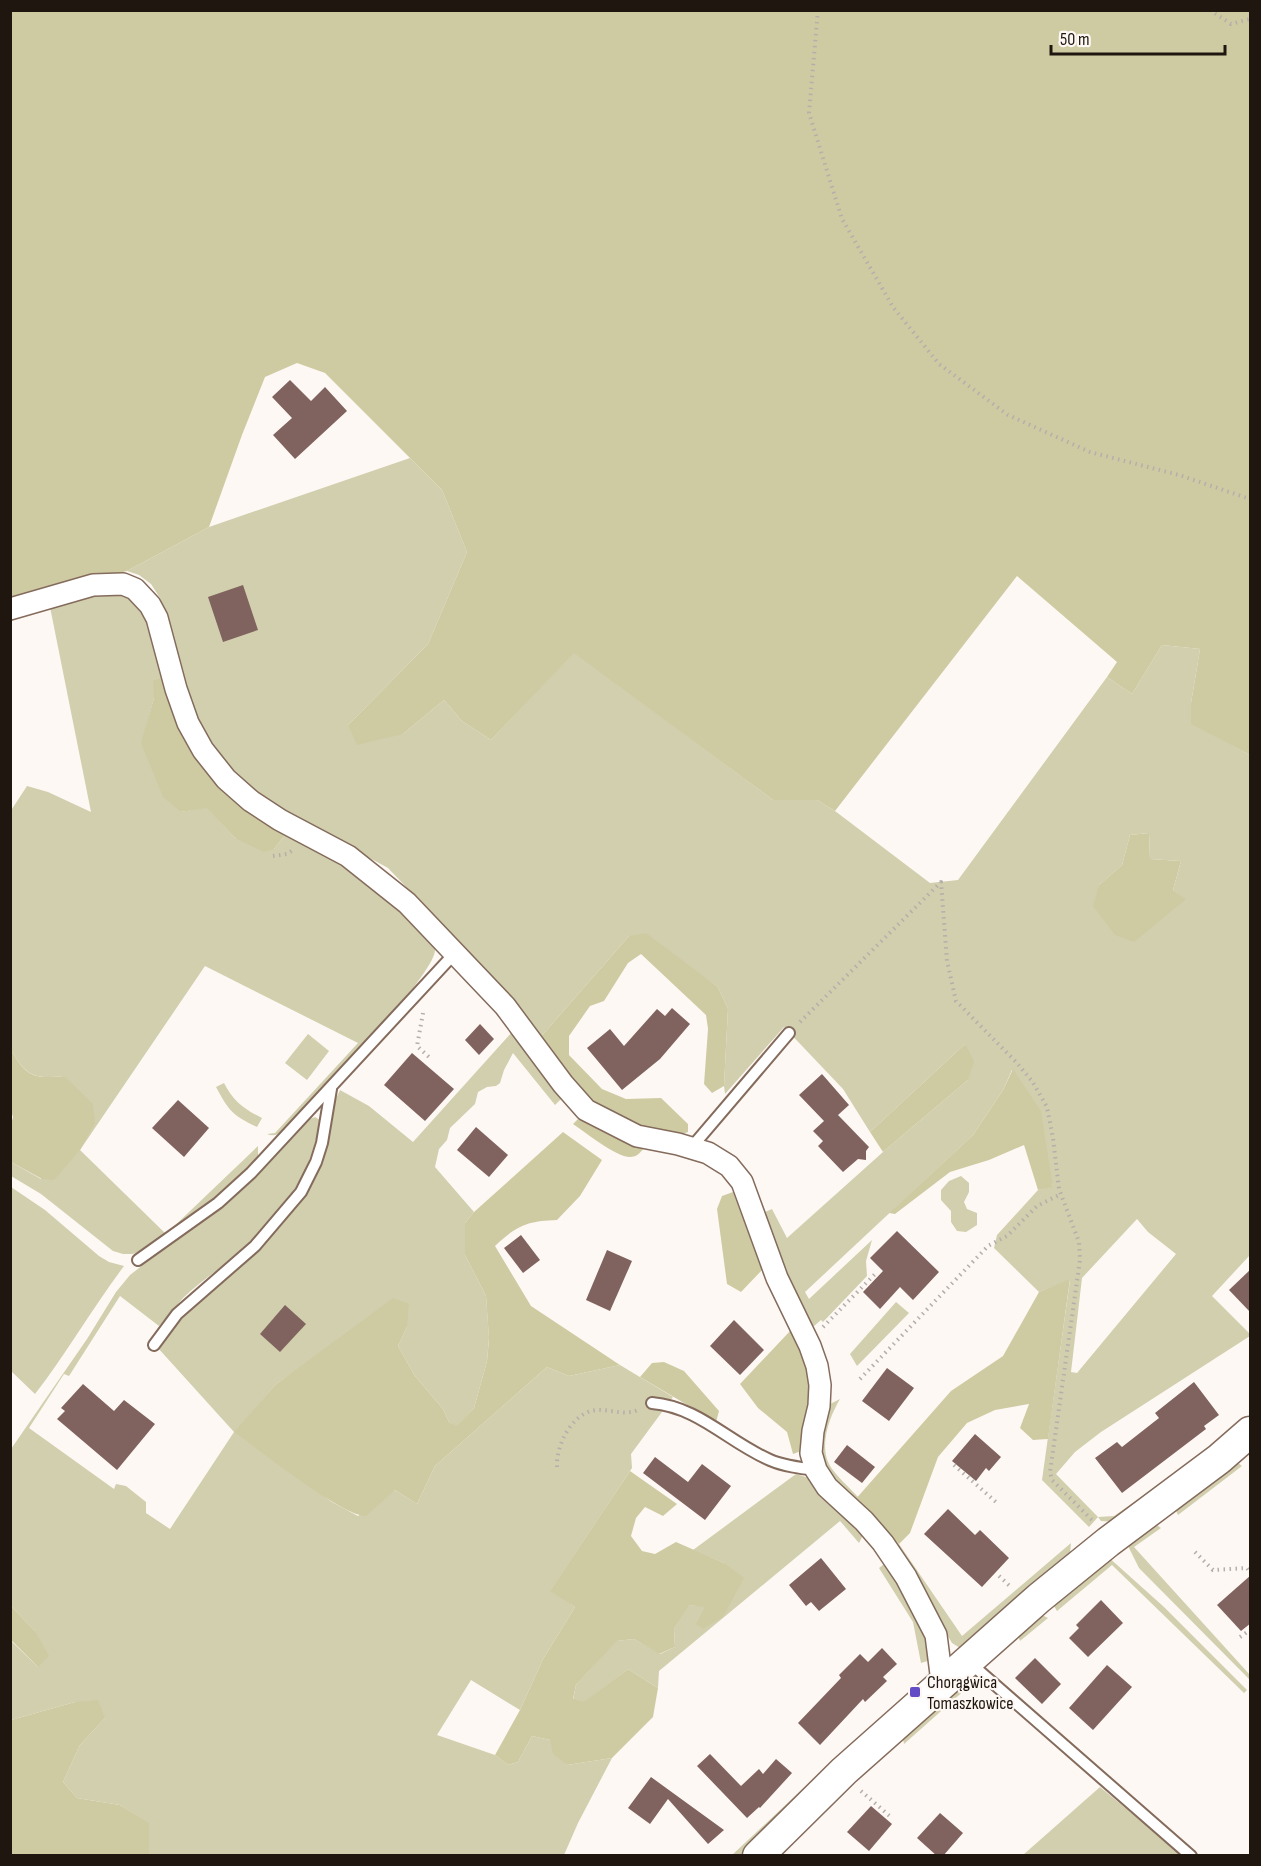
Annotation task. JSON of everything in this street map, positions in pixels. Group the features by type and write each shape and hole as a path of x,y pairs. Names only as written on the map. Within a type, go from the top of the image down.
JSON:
{"street":[{"path":"10,609 93,585 123,584 135,589 150,605 157,618 176,689 188,723 203,750 226,779 251,801 280,820 348,856 407,903 505,1006 563,1084 586,1110 637,1136 708,1153 729,1166 742,1182 777,1278 810,1346 817,1366 820,1385 819,1406 813,1431 811,1454 816,1470 827,1487 864,1521 883,1543 906,1577 936,1635 942,1682"},
{"path":"762,1854 813,1800 967,1660 1108,1542 1219,1459 1251,1432"}],"lane":[{"path":"138,1260 226,1196 251,1173 454,954"},
{"path":"691,1148 789,1033"},
{"path":"154,1346 177,1314 255,1246 301,1191 316,1162 322,1143 331,1089"},
{"path":"652,1403 686,1410 770,1460 816,1470"},
{"path":"967,1660 1191,1856"}],"path":[{"path":"818,10 809,112 842,219 893,307 939,364 1008,415 1090,452 1179,475 1251,499"},
{"path":"1210,10 1231,24 1251,19"},
{"path":"789,1033 941,882 946,961 956,1001 1016,1062 1032,1081 1047,1107 1062,1194 1079,1242 1080,1260 1050,1472 1053,1480 1094,1522 1108,1542"},
{"path":"423,1011 417,1046 431,1059"},
{"path":"860,1379 988,1246 1007,1236 1037,1206 1062,1194"},
{"path":"825,1325 875,1274"},
{"path":"557,1467 556,1456 560,1444 572,1425 581,1416 592,1410 633,1412 652,1403"},
{"path":"954,1465 996,1502"},
{"path":"1195,1552 1213,1570 1247,1568 1251,1572"},
{"path":"999,1576 1015,1591"},
{"path":"1240,1637 1251,1630"},
{"path":"854,1785 892,1818"}],"shaded area":[{"path":"10,11 1250,11 1250,755 1191,724 1191,703 1200,649 1162,645 1132,694 1107,677 1117,662 1017,576 835,811 817,800 773,800 574,653 491,740 462,721 444,700 403,734 357,745 348,725 428,644 467,552 442,490 325,373 297,363 265,377 209,527 127,571 11,600"},
{"path":"410,458 442,490 467,552 428,644 348,725 403,734 444,700 462,721 491,740 574,652 773,800 817,800 930,883 958,880 1107,677 1132,694 1162,645 1200,649 1191,703 1191,723 1250,755 1250,1255 1212,1296 1250,1336 1101,1432 1075,1452 1056,1474 1098,1517 1089,1527 1042,1480 1070,1280 1039,1292 994,1248 997,1235 1038,1190 1053,1186 1012,1070 1003,1090 973,1135 805,1292 809,1299 872,1240 866,1261 867,1276 823,1322 821,1320 814,1326 809,1325 777,1256 765,1212 772,1209 787,1238 968,1080 965,1044 870,1132 843,1089 784,1027 725,1094 728,1009 718,987 687,965 629,936 538,1040 461,944 388,868 289,814 244,785 215,752 199,724 160,598 151,584 139,575 127,571 209,527","holes":["1149,833 1150,859 1181,861 1173,890 1185,899 1099,885 1122,865 1130,835","1137,1219 1148,1232 1176,1254 1077,1373 1071,1372 1082,1278"]},
{"path":"124,593 137,601 146,614 166,676 154,680 154,698 142,743 181,812 207,807 235,838 274,849 286,834 315,846 376,884 431,941 435,948 430,964 394,1012 286,1130 275,1135 267,1134 275,1133 358,1043 205,966 80,1150 166,1234 258,1146 258,1159 213,1200 143,1251 132,1254 113,1251 41,1194 11,1176 11,1162 41,1179 64,1076 45,1077 32,1074 22,1066 11,1050 10,812 27,786 48,792 91,812 50,607 80,595"},
{"path":"166,676 216,783 249,812 286,834 274,849 264,852 235,838 207,808 181,812 163,797 141,743 154,698 153,680"},
{"path":"1149,833 1150,859 1181,861 1173,890 1186,899 1134,942 1115,935 1093,906 1099,885 1122,865 1130,835"},
{"path":"646,933 718,987 728,1009 724,1086 712,1093 704,1084 708,1029 706,1015 641,954 628,963 604,1001 590,1006 569,1036 569,1055 602,1089 626,1099 661,1098 688,1124 688,1132 678,1136 619,1120 594,1106 538,1040 629,936"},
{"path":"513,1031 562,1098 555,1105 513,1053 500,1083 478,1092 475,1104 450,1128 447,1140 439,1149 435,1167 474,1212 465,1223 465,1255 486,1296 489,1338 487,1361 474,1408 457,1427 449,1422 443,1409 415,1376 398,1346 407,1327 323,1351 275,1385 235,1432 332,1502 358,1516 395,1490 417,1504 435,1466 547,1367 569,1376 620,1365 673,1397 631,1454 632,1468 551,1590 575,1607 543,1659 520,1710 471,1680 437,1735 495,1755 508,1765 518,1762 532,1736 550,1740 567,1765 612,1758 564,1855 149,1855 148,1823 120,1805 77,1798 63,1782 80,1745 105,1718 75,1702 11,1720 10,1640 38,1667 35,1631 11,1606 11,1449 87,1339 116,1292 130,1275 249,1182 310,1119 315,1117 320,1120 316,1140 303,1175 294,1191 271,1220 244,1248 183,1298 159,1326 120,1296 69,1376 64,1374 29,1428 114,1489 116,1484 126,1486 146,1502 146,1513 170,1529 234,1432 158,1348 189,1310 251,1258 302,1198 320,1168 328,1145 335,1101 340,1090 369,1106 413,1142"},
{"path":"308,1034 329,1051 307,1080 285,1063"},
{"path":"965,1044 974,1061 968,1080 883,1152 870,1132"},
{"path":"11,1050 27,1071 45,1077 64,1076 93,1104 95,1123 80,1150 54,1180 42,1179 11,1162 10,1128 13,1117 11,1111"},
{"path":"1013,1069 1041,1111 1053,1187 1038,1190 1024,1145 989,1160 950,1172 895,1214 889,1213 973,1135 1003,1090"},
{"path":"224,1083 240,1104 262,1118 257,1127 236,1115 228,1107 216,1087"},
{"path":"578,1119 612,1136 645,1147 632,1157 624,1156 601,1144 573,1124"},
{"path":"563,1132 602,1160 580,1196 557,1220 530,1223 516,1229 495,1246 531,1306 620,1365 569,1376 547,1367 435,1466 417,1504 395,1490 366,1516 354,1513 320,1494 234,1432 275,1385 393,1298 409,1304 407,1327 398,1346 415,1376 443,1409 449,1422 457,1426 474,1408 487,1361 489,1339 486,1296 465,1255 465,1223 474,1212"},
{"path":"961,1176 969,1183 969,1192 964,1202 967,1209 977,1213 977,1225 966,1232 957,1231 951,1222 951,1211 941,1200 941,1190 949,1181"},
{"path":"11,1187 45,1210 99,1256 109,1262 124,1266 35,1394 11,1371"},
{"path":"733,1192 762,1270 741,1292 727,1284 717,1209 722,1196"},
{"path":"1070,1279 1048,1439 1033,1440 1020,1428 1029,1404 995,1410 967,1423 938,1457 910,1533 899,1544 854,1501 951,1391 1003,1356 1039,1292"},
{"path":"896,1302 909,1313 857,1366 850,1354"},
{"path":"791,1330 805,1360 810,1379 809,1415 804,1450 793,1454 787,1432 758,1408 740,1384"},
{"path":"664,1362 684,1371 719,1411 716,1422 640,1377 652,1363"},
{"path":"840,1399 829,1422 825,1439 829,1464 858,1497 854,1501 899,1544 962,1636 1071,1543 1070,1553 965,1646 960,1648 952,1643 920,1588 824,1469 821,1451 823,1429 830,1404"},
{"path":"1202,1455 1116,1522 1101,1521 1098,1517 1114,1516"},
{"path":"1233,1459 1242,1466 1178,1515 1173,1504"},
{"path":"630,1471 677,1504 663,1516 645,1507 636,1518 631,1536 642,1551 655,1554 676,1542 724,1563 744,1578 723,1617 703,1629 696,1624 705,1607 689,1605 674,1629 675,1647 659,1654 634,1639 617,1641 576,1685 573,1699 584,1702 628,1669 658,1688 653,1717 612,1758 567,1765 553,1754 550,1740 532,1736 518,1762 508,1765 495,1755 520,1710 543,1659 575,1607 550,1591"},
{"path":"796,1474 809,1478 864,1533 859,1543 840,1521 659,1671 658,1688 628,1669 584,1703 573,1700 576,1685 616,1641 634,1639 660,1654 675,1647 674,1629 688,1605 706,1606 703,1629 724,1563 693,1550"},
{"path":"1151,1521 1161,1528 1134,1547 1250,1675 1250,1680 1139,1568 1125,1540"},
{"path":"1106,1555 1164,1607 1247,1690 1244,1693 1112,1565 1057,1611 1054,1606 1060,1594"},
{"path":"888,1561 925,1629 931,1660 921,1663 913,1622 879,1568"},
{"path":"11,1606 35,1631 49,1656 38,1667 11,1640"},
{"path":"1042,1615 1048,1618 1020,1641 1017,1633"},
{"path":"971,1676 976,1680 904,1744 902,1734"},
{"path":"98,1700 105,1718 80,1745 63,1782 77,1798 120,1805 149,1823 149,1855 11,1855 11,1720 75,1702"},
{"path":"857,1738 858,1742 740,1855 731,1856"},
{"path":"1100,1787 1182,1855 1023,1855"}],"building":[{"path":"290,380 311,401 325,387 347,411 295,459 273,435 292,418 272,397"},
{"path":"243,585 258,630 223,642 208,597"},
{"path":"672,1008 690,1024 660,1059 622,1090 587,1048 610,1029 624,1046 657,1009 665,1016"},
{"path":"480,1024 494,1039 479,1055 465,1040"},
{"path":"412,1053 454,1089 425,1121 384,1085"},
{"path":"822,1074 849,1105 838,1115 869,1147 866,1151 866,1160 858,1159 843,1172 818,1146 823,1141 813,1131 824,1121 799,1095"},
{"path":"178,1100 209,1128 184,1157 152,1128"},
{"path":"476,1127 508,1155 489,1177 457,1150"},
{"path":"897,1231 939,1272 913,1300 900,1287 880,1309 863,1292 883,1271 870,1258"},
{"path":"521,1235 540,1260 523,1273 504,1248"},
{"path":"607,1250 632,1261 610,1311 586,1300"},
{"path":"1251,1269 1251,1313 1229,1290"},
{"path":"285,1305 306,1324 280,1352 260,1334"},
{"path":"734,1320 764,1350 740,1375 710,1346"},
{"path":"887,1368 914,1388 889,1421 862,1401"},
{"path":"1194,1382 1219,1415 1204,1426 1206,1429 1122,1493 1095,1458 1117,1442 1122,1447 1159,1418 1155,1413"},
{"path":"83,1384 114,1411 124,1400 155,1424 117,1470 57,1419 65,1411 61,1408"},
{"path":"975,1434 1001,1457 989,1471 986,1468 976,1481 952,1461"},
{"path":"847,1445 875,1467 862,1483 834,1462"},
{"path":"655,1457 688,1482 702,1464 731,1486 705,1520 643,1473"},
{"path":"948,1509 975,1535 980,1530 1009,1558 982,1587 924,1534"},
{"path":"821,1558 846,1589 819,1611 811,1602 806,1606 789,1585"},
{"path":"1251,1575 1251,1623 1241,1631 1217,1605"},
{"path":"1101,1600 1123,1623 1088,1657 1069,1638 1079,1628 1076,1625"},
{"path":"882,1648 897,1664 883,1677 887,1681 865,1702 863,1699 820,1745 798,1723 841,1678 839,1675 860,1654 868,1662"},
{"path":"1035,1658 1061,1684 1042,1704 1015,1678"},
{"path":"1107,1665 1132,1687 1093,1730 1069,1708"},
{"path":"710,1754 741,1786 759,1769 763,1774 776,1759 792,1773 760,1808 747,1818 697,1766"},
{"path":"651,1777 724,1830 708,1844 668,1799 650,1824 628,1808"},
{"path":"871,1806 892,1824 869,1851 847,1832"},
{"path":"940,1813 963,1833 943,1856 937,1856 917,1838"}],"place":[{"name":"Chorągwica Tomaszkowice","path":"915,1692"}]}
